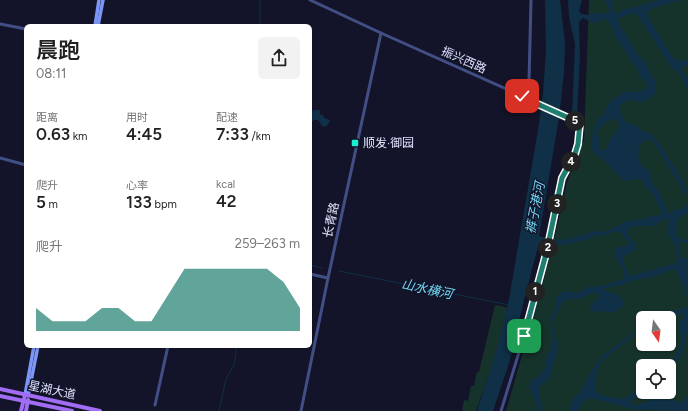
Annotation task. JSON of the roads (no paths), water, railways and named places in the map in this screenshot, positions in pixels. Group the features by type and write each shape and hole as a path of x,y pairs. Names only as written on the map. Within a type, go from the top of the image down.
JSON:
{"main road":[{"path":"96,24 99,0"},
{"path":"97,24 103,0"},
{"path":"27,395 34,348"},
{"path":"21,411 27,395 38,348"},
{"name":"星湖大道","path":"0,390 100,411"},
{"name":"星湖大道","path":"0,396 72,411"},
{"path":"25,401 26,411"}],"street":[{"name":"振兴西路","path":"310,0 580,123 578,144 575,154 562,178 549,244 524,336 501,411"},
{"path":"522,96 529,81 531,0"},
{"path":"0,24 24,29"},
{"name":"长青路","path":"301,411 381,33"},
{"path":"0,158 24,165"},
{"path":"312,274 328,278"},
{"path":"154,405 168,348"}],"water":[{"name":"裤子港河","path":"545,0 560,0 565,43 564,73 559,118 539,236 552,240 569,239 595,231 605,232 627,221 661,215 662,212 652,193 645,187 642,179 625,181 592,150 591,141 598,118 604,115 609,102 625,92 642,91 647,87 647,83 639,76 637,68 629,59 624,48 616,39 607,19 593,23 583,18 579,22 580,54 577,117 572,115 575,44 569,17 568,0 582,0 579,11 581,14 588,15 595,13 608,13 609,9 605,0 612,0 614,11 617,13 659,0 681,0 649,10 647,13 673,58 683,61 688,59 688,64 681,70 684,75 688,76 688,90 679,73 671,67 636,13 624,16 618,20 620,26 638,55 646,63 655,80 656,93 644,102 631,100 623,104 620,108 625,122 636,125 643,132 650,133 661,145 688,191 688,195 684,192 652,140 646,140 641,143 638,153 639,163 650,171 653,186 659,191 668,213 682,209 688,202 688,213 678,218 676,233 679,238 688,240 688,243 682,242 679,244 681,259 688,256 688,281 686,285 688,300 676,269 656,276 604,288 606,291 620,296 624,304 612,313 604,311 596,312 591,310 590,305 600,297 598,293 593,293 582,298 564,300 552,321 557,341 557,353 550,377 539,388 542,411 538,411 530,384 531,380 540,376 541,372 546,368 547,354 550,353 553,338 550,318 555,310 556,299 559,294 564,291 578,293 588,287 601,286 624,279 622,267 614,253 619,247 628,245 629,243 622,233 617,231 603,236 596,235 587,240 561,245 553,245 547,242 539,243 510,360 493,411 477,411 495,356 509,299 538,130 543,93 546,51","holes":["616,119 620,123 619,128 611,137 606,150 602,150 599,148 599,139 596,133 599,127 604,123","664,219 668,219 669,221 667,232 675,246 677,257 676,262 630,276 623,259 627,254 634,251 636,245 628,234 628,229 636,226 655,226"]},
{"path":"320,110 320,115 323,115 324,118 330,120 328,124 323,127 318,120 312,121 312,111"},
{"path":"688,306 687,332 680,358 676,364 676,359 674,359 682,343 679,323 684,317 684,313 676,314 676,311 674,311"},
{"path":"636,330 636,334 603,360 596,375 596,392 604,396 624,399 636,391 636,397 630,402 636,406 653,399 682,402 688,395 688,411 632,409 590,398 584,401 578,411 569,411 574,397 578,395 592,370 603,355"}],"waterway":[{"path":"260,0 260,24"},
{"name":"山水横河","path":"312,266 322,268"},
{"name":"山水横河","path":"339,271 509,305"},
{"path":"219,411 226,379 234,365 237,348"}],"place":[{"name":"顺发·御园","path":"355,143"}]}
